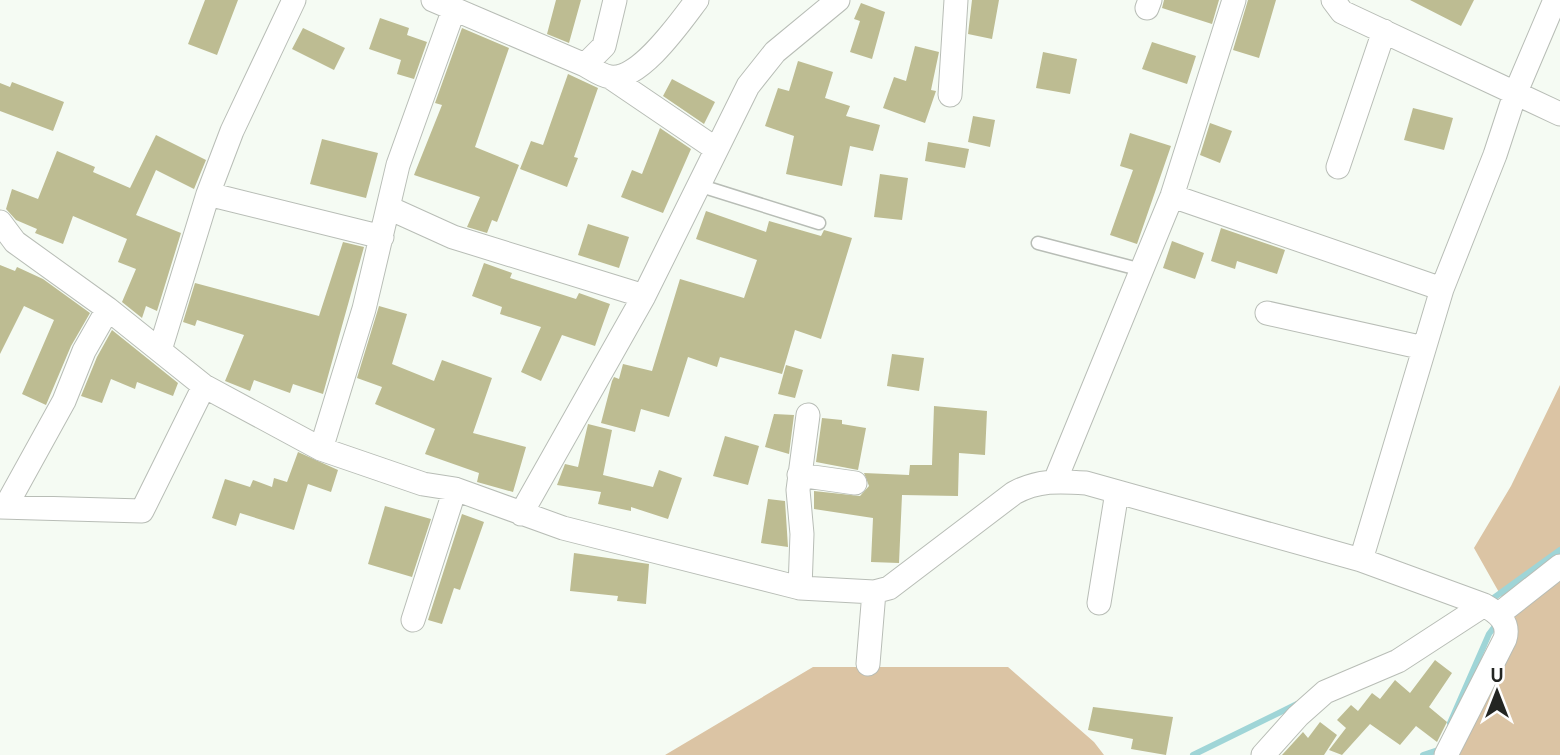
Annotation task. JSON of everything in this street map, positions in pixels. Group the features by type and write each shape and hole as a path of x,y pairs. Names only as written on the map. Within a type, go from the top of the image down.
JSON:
{"street":[{"path":"160,349 208,194 232,131 294,0"},
{"path":"585,65 604,46 615,0"},
{"path":"610,77 634,71 656,50 697,0"},
{"path":"521,514 644,296 748,86 775,52 838,0"},
{"path":"950,95 956,0"},
{"path":"1055,481 1172,196 1234,0"},
{"path":"1333,0 1342,12 1560,114"},
{"path":"1361,560 1442,289 1495,155 1515,94 1555,0"},
{"path":"321,449 364,309 398,165 444,5 610,77 716,149"},
{"path":"1338,167 1384,32"},
{"path":"208,194 382,237"},
{"path":"1172,196 1442,289"},
{"path":"389,208 453,237 644,296"},
{"path":"0,222 15,242 108,309 204,386 321,449 423,484 455,489 563,528 800,588 874,592 889,588 912,574 1014,493 1032,483 1055,481 1086,483 1361,560 1491,610 1504,622 1505,639 1446,755"},
{"path":"108,309 84,351 64,401 3,507 142,511 204,386"},
{"path":"1266,313 1424,348"},
{"path":"800,588 803,534 799,475 808,415"},
{"path":"799,475 856,483"},
{"path":"414,620 455,489"},
{"path":"1099,603 1116,492"},
{"path":"1263,755 1297,716 1325,692 1398,661 1491,610 1560,566"},
{"path":"869,664 874,592"}],"lane":[{"path":"698,185 820,223"},
{"path":"1038,243 1143,270"}],"shaded area":[{"path":"1560,385 1560,755 1459,755 1518,626 1474,548 1511,486"},
{"path":"813,667 1008,667 1094,742 1104,755 665,755"}],"building":[{"path":"205,0 238,0 217,55 188,44"},
{"path":"556,0 581,0 569,43 547,34"},
{"path":"972,0 999,0 992,39 968,34"},
{"path":"1164,0 1219,0 1212,24 1162,8"},
{"path":"1248,0 1276,0 1259,58 1233,50"},
{"path":"1410,0 1474,0 1461,26"},
{"path":"861,3 885,12 872,59 850,52 860,21 854,19"},
{"path":"380,18 409,28 407,35 427,42 414,79 397,74 401,60 369,49"},
{"path":"303,28 345,48 334,70 292,49"},
{"path":"462,28 509,48 475,147 519,165 497,222 492,220 487,233 467,227 480,197 414,175 442,105 435,103"},
{"path":"1152,42 1196,56 1187,84 1142,69"},
{"path":"915,46 939,52 931,90 936,91 925,123 883,108 894,77 906,81"},
{"path":"1043,52 1077,59 1070,94 1036,88"},
{"path":"798,61 833,72 825,98 850,106 846,116 880,125 873,151 850,146 842,186 786,174 794,136 765,126 778,88 789,91"},
{"path":"568,74 598,88 574,157 578,158 567,187 520,169 531,141 543,145"},
{"path":"672,79 715,102 704,124 663,96"},
{"path":"12,82 64,102 53,131 0,111 0,83 10,87"},
{"path":"1413,108 1453,118 1444,150 1404,140"},
{"path":"973,116 995,120 990,147 968,142"},
{"path":"1210,123 1232,131 1220,163 1200,155"},
{"path":"660,128 691,149 663,213 621,197 632,170 642,174"},
{"path":"1130,133 1171,146 1137,244 1110,235 1133,170 1120,166"},
{"path":"156,135 206,160 194,189 156,170 136,215 181,233 157,311 146,306 142,318 122,302 136,269 118,262 127,239 73,216 63,244 35,233 37,229 16,220 6,209 12,189 38,199 57,151 95,167 93,172 130,188"},
{"path":"322,139 378,153 366,198 310,184"},
{"path":"928,142 969,149 965,168 925,161"},
{"path":"880,174 908,178 902,220 874,217"},
{"path":"706,211 766,232 769,221 821,236 824,230 852,238 821,339 795,330 782,374 720,357 717,367 688,357 669,417 641,409 635,432 601,423 612,381 614,377 619,379 623,364 652,371 680,279 744,298 757,260 696,239"},
{"path":"588,224 629,237 619,268 578,255"},
{"path":"1221,228 1285,250 1277,274 1237,261 1235,269 1211,261"},
{"path":"1172,241 1204,253 1195,279 1163,268"},
{"path":"343,242 364,247 323,394 293,384 290,393 254,380 250,391 225,381 244,335 197,320 195,326 183,322 195,283 319,316"},
{"path":"484,263 512,273 510,278 576,299 579,293 610,304 595,346 562,335 541,381 521,372 541,327 500,314 502,307 472,296"},
{"path":"0,265 15,271 17,267 43,279 90,313 71,346 46,405 22,394 54,320 24,306 0,354"},
{"path":"379,306 407,314 392,364 434,381 442,360 492,378 473,433 526,447 513,492 477,482 479,473 425,454 435,429 375,404 382,387 357,378"},
{"path":"112,330 178,383 173,396 137,382 135,389 111,379 102,403 81,396"},
{"path":"892,354 924,358 919,391 887,386"},
{"path":"786,365 803,370 795,398 778,394"},
{"path":"934,406 987,411 985,455 959,453 958,496 902,495 899,563 871,562 873,518 814,509 814,491 860,496 869,486 864,473 909,475 910,465 932,465"},
{"path":"774,414 794,415 789,454 765,447"},
{"path":"822,418 842,420 842,424 866,428 858,470 816,462"},
{"path":"588,424 612,430 603,475 653,487 659,470 682,478 668,519 631,507 631,511 598,504 601,492 557,485 565,464 578,467"},
{"path":"725,436 759,446 748,485 713,476"},
{"path":"298,452 338,470 331,492 308,484 294,530 240,513 236,526 212,518 225,479 250,487 253,480 272,487 274,478 287,482"},
{"path":"768,499 785,501 788,547 761,543"},
{"path":"385,506 431,519 412,577 368,564"},
{"path":"462,514 484,522 460,590 454,588 442,624 428,620"},
{"path":"574,553 649,564 646,604 617,601 618,596 570,591"},
{"path":"1435,660 1452,673 1429,707 1447,722 1437,742 1416,726 1400,745 1370,724 1342,755 1329,750 1346,728 1337,720 1351,705 1358,711 1372,693 1380,699 1395,680 1410,693"},
{"path":"1093,707 1173,717 1166,755 1131,749 1133,739 1088,730"},
{"path":"1320,722 1337,735 1324,755 1282,755 1303,732 1308,738"}],"waterway":[{"path":"1488,602 1560,550"},
{"path":"1450,723 1489,634 1498,622"},
{"path":"1193,755 1297,704"},
{"path":"1423,755 1438,750 1437,753"}]}
